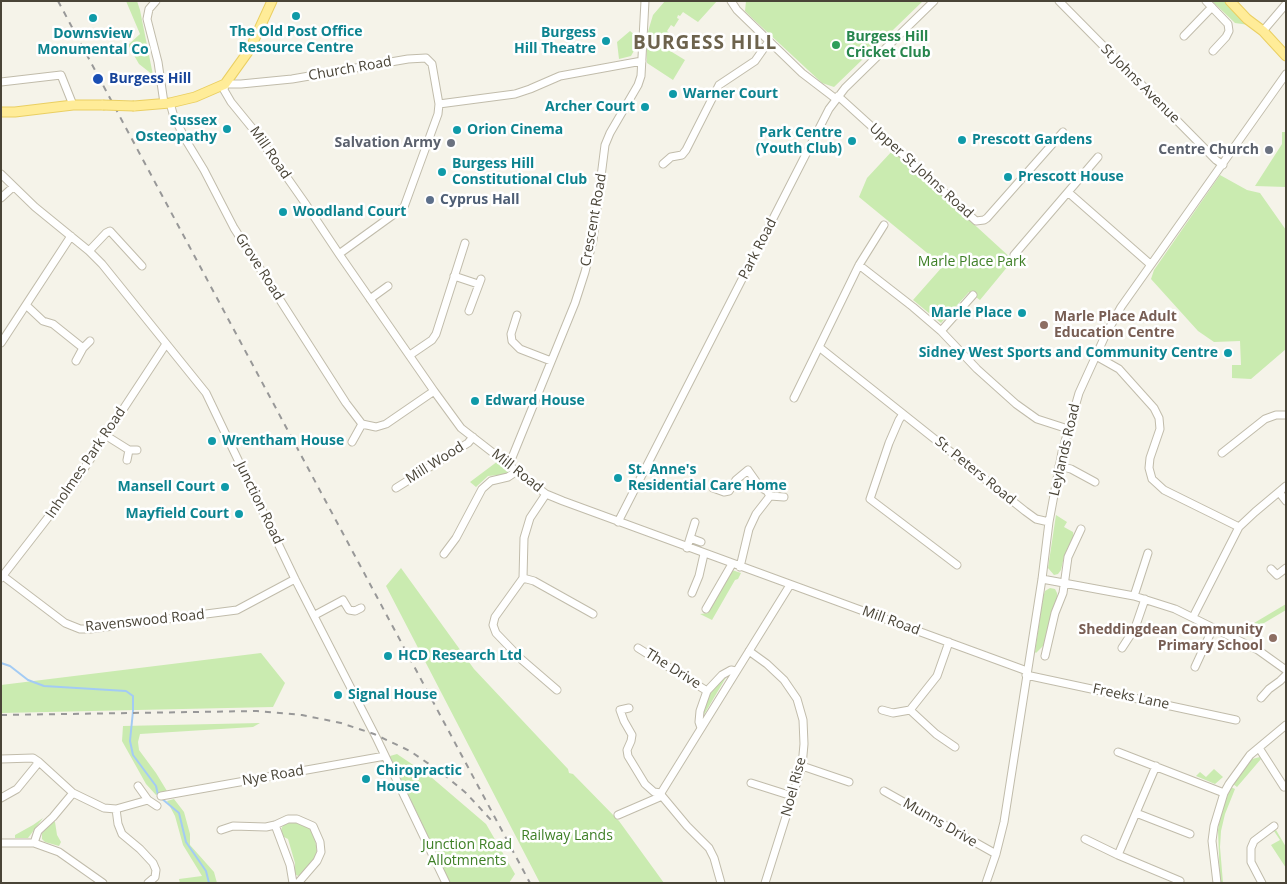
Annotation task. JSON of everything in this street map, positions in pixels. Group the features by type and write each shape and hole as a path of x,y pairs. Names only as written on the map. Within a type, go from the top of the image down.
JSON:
{"main road":[{"path":"1,112 73,105 134,106 167,103 195,97 225,84 250,49 272,1"},
{"path":"1230,1 1247,19 1263,31 1286,56"}],"street":[{"name":"Grove Road","path":"156,1 149,9 147,19 167,103 174,118 234,228 346,403 362,424"},
{"name":"Crescent Road","path":"509,465 576,304 591,248 606,145 610,133 642,76 645,1"},
{"path":"731,1 737,10 802,72 837,97"},
{"name":"Park Road","path":"618,522 837,97 934,1"},
{"name":"St Johns Avenue","path":"1059,1 1223,165"},
{"path":"1206,1 1228,24 1229,31 1213,51"},
{"path":"1263,31 1286,4"},
{"path":"1184,36 1212,7"},
{"path":"663,164 671,158 682,155 719,86 755,61 769,41"},
{"name":"Church Road","path":"225,84 292,79 422,57 428,59 432,64 439,104"},
{"path":"339,254 404,207 438,114 439,104 515,94 560,76 642,61"},
{"name":"Leylands Road","path":"986,883 996,854 1009,796 1049,522 1059,466 1079,393 1105,336 1121,307 1286,74"},
{"path":"1,82 61,75 73,105"},
{"name":"Mill Road","path":"225,84 225,93 253,129 461,428 546,494 687,548 949,642 1026,673"},
{"name":"Upper St Johns Road","path":"837,97 976,221 987,218 1063,132"},
{"path":"1014,255 1098,158"},
{"name":"Junction Road","path":"1,174 13,187 89,251 112,275 210,399 295,579 315,615 446,883"},
{"path":"1,198 13,187"},
{"path":"1069,193 1150,264"},
{"path":"794,398 859,265 884,225"},
{"path":"89,251 106,232 110,231 142,266"},
{"path":"1,343 71,236"},
{"path":"410,355 432,340 436,334 465,243"},
{"path":"859,265 897,293 941,331 977,369 1016,404 1037,419 1068,429"},
{"path":"454,276 479,282 469,311"},
{"path":"370,298 388,286"},
{"path":"941,331 973,295"},
{"path":"26,305 44,321 53,324 83,348"},
{"path":"517,315 511,334 512,341 520,349 551,361"},
{"path":"76,361 83,348 90,341"},
{"name":"Inholmes Park Road","path":"2,577 74,484 105,434 166,344"},
{"name":"St. Peters Road","path":"819,347 1036,519 1049,522"},
{"path":"1096,356 1119,369 1154,408 1159,418 1160,429 1150,458 1149,468 1152,479 1164,490 1239,528"},
{"path":"352,442 362,424 376,427 386,424 434,391"},
{"path":"904,414 899,420 889,443 870,499 957,565"},
{"path":"1222,453 1265,418 1286,415"},
{"path":"105,434 133,450 127,460"},
{"name":"Mill Wood","path":"396,488 468,443 473,437"},
{"path":"1059,466 1071,469 1095,482"},
{"path":"713,488 724,492 729,491 736,480 749,467 760,487 767,491 770,496"},
{"path":"444,554 456,538 482,488 517,471"},
{"path":"1194,617 1239,528 1286,486"},
{"path":"1279,492 1286,501"},
{"path":"546,494 530,518 524,538 523,578 495,618 494,628 520,659 557,690"},
{"path":"770,496 784,497"},
{"path":"740,567 749,529 756,514 770,496"},
{"path":"687,548 695,522"},
{"path":"1045,656 1055,613 1063,593 1068,557 1081,529"},
{"path":"690,538 701,542"},
{"path":"1134,596 1148,553"},
{"path":"692,593 699,576 704,554"},
{"path":"706,609 732,564"},
{"path":"1271,568 1277,575 1286,568"},
{"name":"Ravenswood Road","path":"2,577 65,623 80,629 237,610 295,579"},
{"path":"523,578 534,581 593,614"},
{"path":"1042,579 1134,596 1175,609 1258,650 1286,670"},
{"path":"618,815 661,794 790,585"},
{"path":"315,615 342,597 350,610 355,611 361,608"},
{"path":"1122,648 1135,628 1145,599"},
{"path":"1195,667 1213,628"},
{"path":"882,710 893,713 910,710 937,676 949,642"},
{"name":"The Drive","path":"638,648 707,691"},
{"name":"Noel Rise","path":"749,651 784,680 797,699 804,720 802,766 766,883"},
{"path":"701,728 699,722 700,711 707,691 722,675 731,670 736,671"},
{"name":"Freeks Lane","path":"1026,673 1236,720"},
{"path":"1261,698 1268,689 1286,675"},
{"path":"629,708 620,710 632,734 627,750 628,756 645,784 654,792 661,794 687,826 709,848 721,883"},
{"path":"910,710 936,734 955,747"},
{"path":"1218,883 1212,841 1214,826 1224,793 1245,762 1286,725"},
{"path":"1259,748 1284,787"},
{"path":"1118,752 1224,793"},
{"name":"Nye Road","path":"161,796 384,756"},
{"path":"1,759 32,758 40,762 73,793 104,808 116,809 148,800"},
{"path":"1,798 17,789 40,762"},
{"path":"802,766 849,782"},
{"path":"1118,855 1156,766"},
{"path":"751,783 792,796"},
{"path":"138,786 148,800 156,806"},
{"name":"Munns Drive","path":"884,791 996,854"},
{"path":"34,843 38,830 53,817 73,793"},
{"path":"116,809 118,824 122,834 153,863 156,870 155,878 148,883"},
{"path":"1136,813 1190,834"},
{"path":"220,830 233,826 258,827 275,825 288,819 298,819 313,826 321,852 317,861 298,883"},
{"path":"275,825 290,865 293,883"},
{"path":"1262,883 1251,862 1251,848 1254,841 1274,826"},
{"path":"1085,839 1180,881"},
{"path":"1,843 34,843 59,852 101,882"}],"green space":[{"path":"126,1 137,1 153,75 139,64 128,45 140,34"},
{"path":"665,1 717,1 698,22 683,12 680,16 678,15 677,18 679,19 674,27 671,25 667,31 670,34 668,38 672,40 667,49 685,60 673,80 647,63 646,38 653,15"},
{"name":"Burgess Hill Cricket Club","path":"746,1 923,1 834,87 822,83 752,18 745,11"},
{"path":"1212,1 1225,1 1249,25 1235,23"},
{"path":"630,31 636,36 636,47 631,56 619,59 617,42"},
{"path":"1282,132 1286,132 1286,187 1255,186 1282,144"},
{"name":"Marle Place Park","path":"893,150 1013,260 980,300 969,292 941,323 913,300 943,266 859,197 867,178"},
{"path":"1220,175 1247,190 1260,193 1286,230 1286,349 1251,379 1232,378 1232,365 1241,365 1240,341 1214,342 1198,331 1151,279 1154,270"},
{"path":"498,461 510,472 508,474 488,476 476,487 470,482"},
{"path":"1056,515 1067,522 1064,527 1073,532 1074,537 1064,557 1061,570 1058,574 1054,575 1048,568"},
{"name":"Railway Lands","path":"401,568 474,669 568,769 569,773 573,774 619,821 664,883 540,883 386,586"},
{"path":"732,570 741,573 712,620 700,614 708,613"},
{"path":"1050,588 1055,589 1057,598 1044,645 1036,653 1043,597 1045,591"},
{"path":"1286,604 1286,610 1254,629 1248,637 1243,634 1249,626"},
{"path":"261,653 285,683 273,707 1,713 1,685"},
{"path":"728,674 702,718 702,711 710,693"},
{"path":"260,723 253,727 140,734 139,750 167,791 156,795 146,784 122,741 123,726"},
{"name":"Junction Road Allotmnents","path":"397,754 431,777 486,824 515,874 509,883 450,883 390,756"},
{"path":"1260,757 1261,759 1237,787 1233,784 1252,759"},
{"path":"1214,769 1223,777 1215,784 1196,776 1200,772 1206,777"},
{"path":"1231,787 1235,789 1225,814 1221,831 1220,847 1223,883 1220,883 1218,830 1221,812"},
{"path":"174,799 184,812 190,834 190,845 214,872 217,883 180,883 179,879 202,876 183,845 175,816 167,801"},
{"path":"43,818 28,838 15,838 15,835"},
{"path":"53,821 55,822 57,835 61,842 59,846 45,842 42,839 42,833"},
{"path":"296,822 310,828 314,834 317,851 314,859 298,876 295,874 295,863 288,839 282,836 281,831 286,823"},
{"path":"1276,830 1286,847 1286,868 1271,845 1280,840 1274,831"}],"waterway":[{"path":"1,663 10,666 28,680 44,686 126,691 133,696 130,741 133,755 156,786 158,795"},
{"path":"161,798 179,813 186,842 206,871 209,883"}],"railway":[{"path":"58,1 530,883"},
{"path":"1,715 257,711 302,715 341,723 374,734 410,751 442,773 466,793 491,820"}],"place":[{"name":"The Old Post Office Resource Centre","path":"296,16"},
{"name":"Downsview Monumental Co","path":"93,18"},
{"name":"Burgess Hill Theatre","path":"606,41"},
{"name":"Burgess Hill Cricket Club","path":"836,45"},
{"name":"Burgess Hill","path":"98,79"},
{"name":"Warner Court","path":"673,94"},
{"name":"Archer Court","path":"645,107"},
{"name":"Sussex Osteopathy","path":"227,129"},
{"name":"Orion Cinema","path":"457,130"},
{"name":"Prescott Gardens","path":"962,140"},
{"name":"Park Centre (Youth Club)","path":"852,141"},
{"name":"Salvation Army","path":"451,143"},
{"name":"Centre Church","path":"1269,150"},
{"name":"Burgess Hill Constitutional Club","path":"442,172"},
{"name":"Prescott House","path":"1008,177"},
{"name":"Cyprus Hall","path":"430,200"},
{"name":"Woodland Court","path":"283,212"},
{"name":"Marle Place","path":"1022,313"},
{"name":"Marle Place Adult Education Centre","path":"1044,325"},
{"name":"Sidney West Sports and Community Centre","path":"1228,353"},
{"name":"Edward House","path":"475,401"},
{"name":"Wrentham House","path":"212,441"},
{"name":"St. Anne's Residential Care Home","path":"618,478"},
{"name":"Mansell Court","path":"225,487"},
{"name":"Mayfield Court","path":"239,514"},
{"name":"Sheddingdean Community Primary School","path":"1273,638"},
{"name":"HCD Research Ltd","path":"388,656"},
{"name":"Signal House","path":"338,695"},
{"name":"Chiropractic House","path":"366,779"}],"district":[{"name":"BURGESS HILL","path":"705,44"}]}
